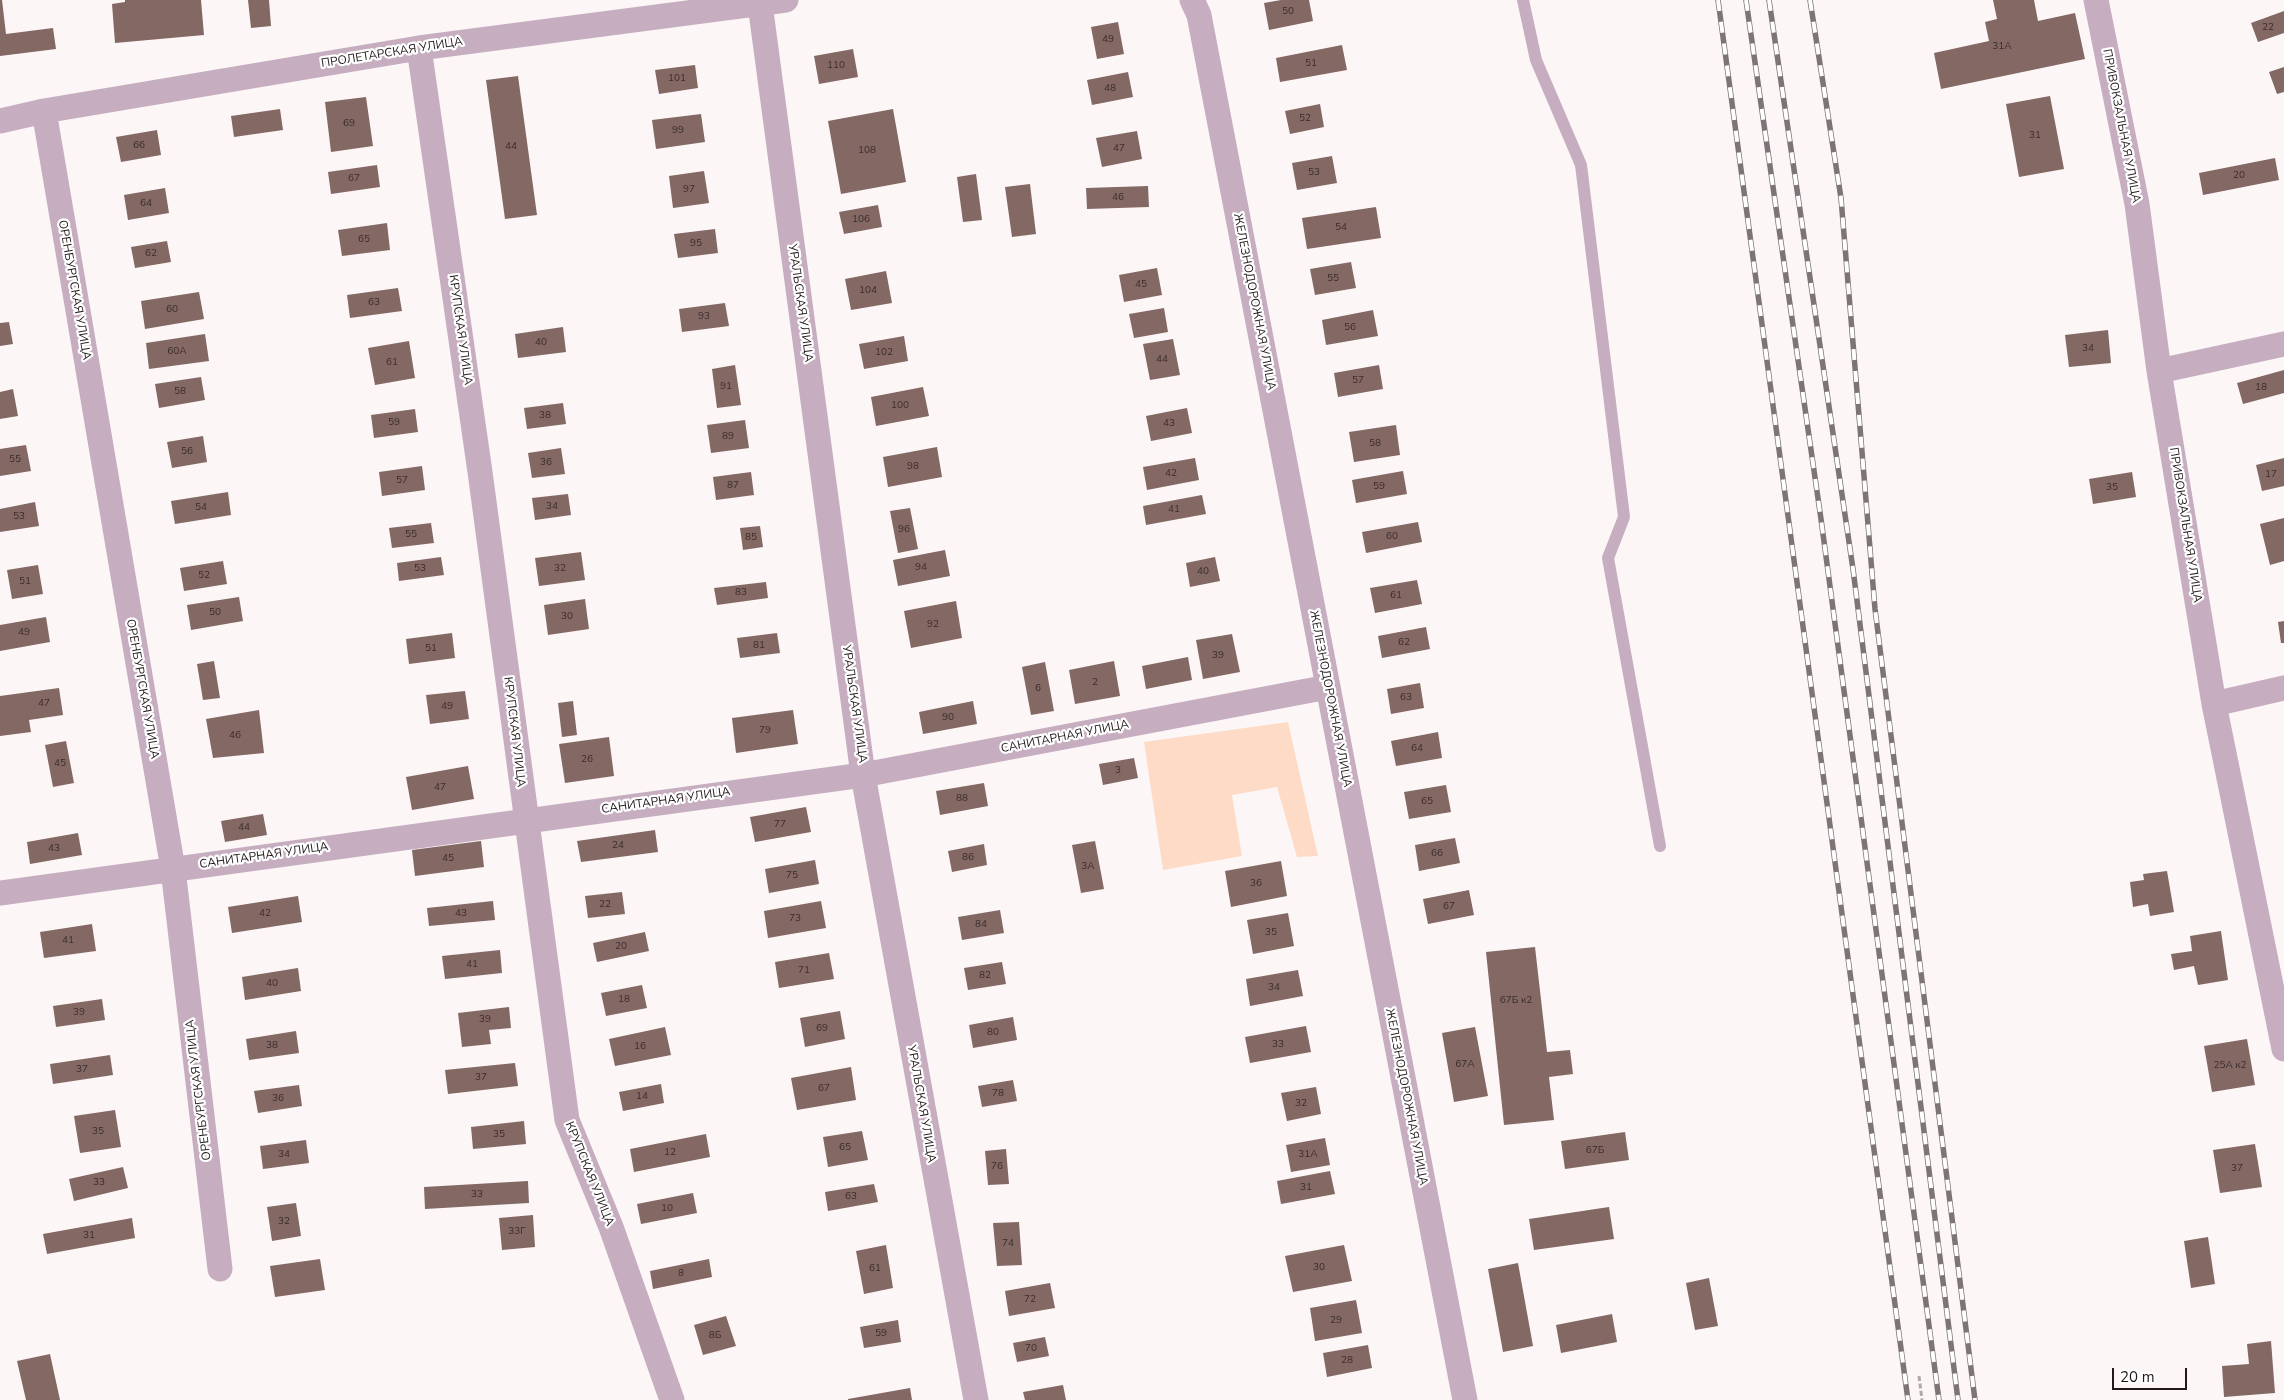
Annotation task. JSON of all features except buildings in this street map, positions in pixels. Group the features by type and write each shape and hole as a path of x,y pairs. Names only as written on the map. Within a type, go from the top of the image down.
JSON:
{"street":[{"name":"ПРОЛЕТАРСКАЯ УЛИЦА","path":"0,122 44,111 419,48 786,0"},
{"name":"ЖЕЛЕЗНОДОРОЖНАЯ УЛИЦА","path":"1192,0 1199,15 1465,1400"},
{"name":"ПРИВОКЗАЛЬНАЯ УЛИЦА","path":"2096,0 2137,204 2159,371 2214,704 2284,1049"},
{"name":"УРАЛЬСКАЯ УЛИЦА","path":"760,4 863,775 976,1400"},
{"name":"КРУПСКАЯ УЛИЦА","path":"419,48 480,472 525,820 567,1120 611,1227 672,1400"},
{"name":"ОРЕНБУРГСКАЯ УЛИЦА","path":"44,111 173,869 220,1269"},
{"path":"2159,371 2284,344"},
{"name":"САНИТАРНАЯ УЛИЦА","path":"0,893 863,775 1328,687"},
{"path":"2214,704 2284,688"}],"lane":[{"path":"1522,0 1536,60 1581,165 1624,516 1608,558 1660,846"}],"path":[{"path":"1919,1376 1922,1400"}],"shaded area":[{"path":"1288,722 1318,856 1297,857 1277,787 1232,795 1242,856 1163,870 1144,742"}],"railway":[{"path":"1718,0 1908,1400"},
{"path":"1746,0 1821,519 1939,1400"},
{"path":"1769,0 1853,569 1958,1400"},
{"path":"1810,0 1841,198 1875,609 1975,1400"}]}
